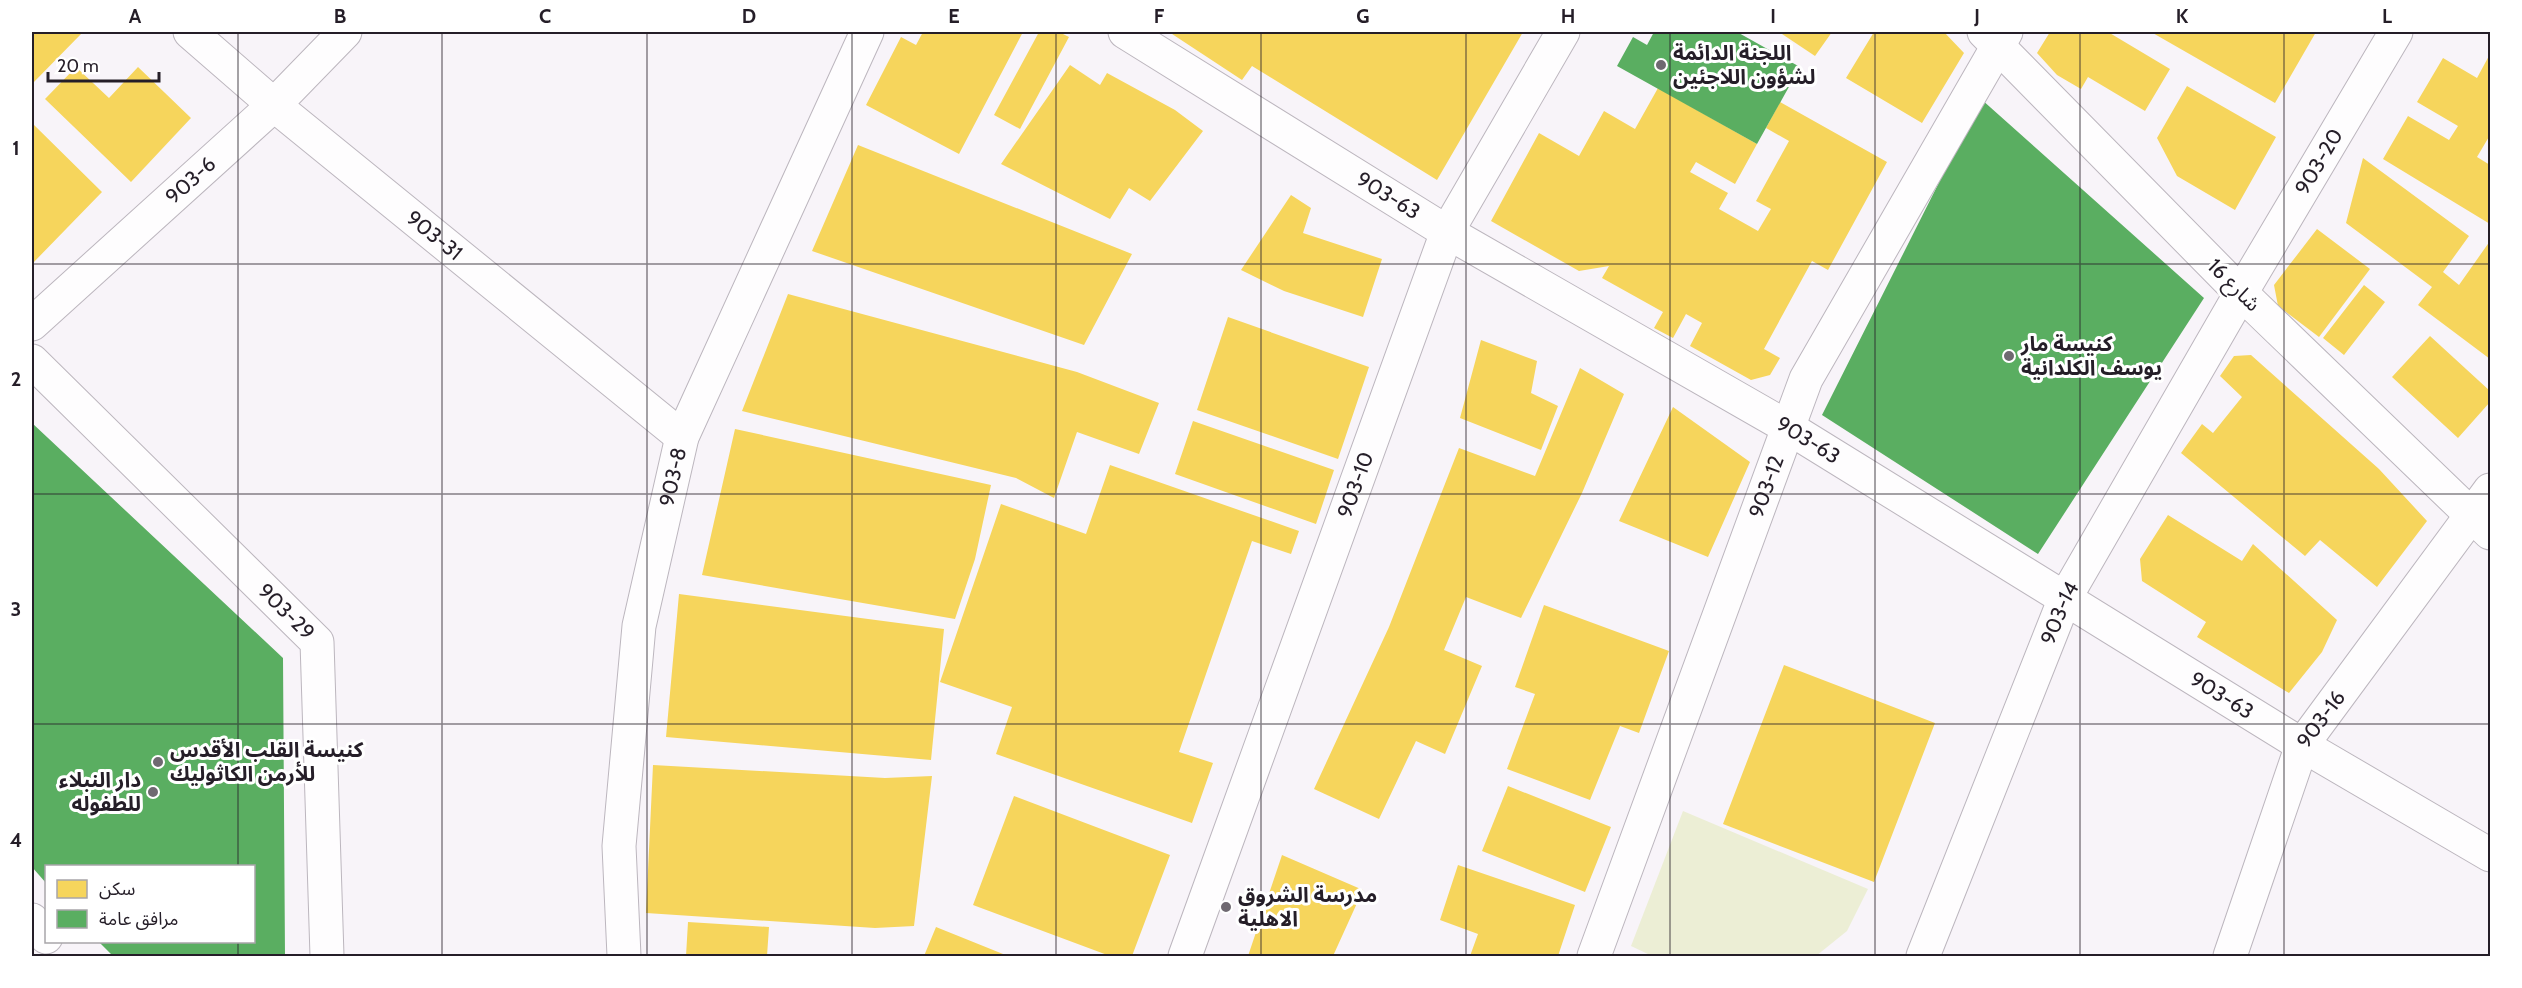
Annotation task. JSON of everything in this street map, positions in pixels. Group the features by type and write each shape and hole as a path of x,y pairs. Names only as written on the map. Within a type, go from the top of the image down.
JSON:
{"street":[{"name":"903-31","path":"190,32 274,105 682,436"},
{"name":"903-6","path":"32,324 274,105 345,32"},
{"name":"903-8","path":"624,957 619,846 639,626 682,436 867,32"},
{"name":"903-63","path":"1125,32 1447,232 1789,428 2302,745 2490,855"},
{"name":"903-10","path":"1185,957 1447,232 1563,32"},
{"name":"903-20","path":"2241,293 2396,32"},
{"name":"شارع 16","path":"1996,36 2241,293 2484,512"},
{"name":"903-12","path":"1594,957 1806,379 1996,36"},
{"name":"903-14","path":"1923,957 2066,598 2241,293"},
{"name":"903-29","path":"32,361 317,642 327,957"},
{"name":"903-16","path":"2230,957 2302,745 2484,512"},
{"path":"32,920 45,936"},
{"path":"52,943 64,957"}],"green space":[{"path":"1683,811 1868,889 1847,931 1816,956 1652,956 1631,946"}],"building: سكن":[{"path":"32,32 83,32 32,84"},
{"path":"923,32 1023,32 959,154 866,105 901,37 916,45"},
{"path":"1039,32 1059,32 1069,37 1020,129 994,115"},
{"path":"1169,32 1523,32 1437,180 1252,66 1242,80"},
{"path":"1779,32 1832,32 1815,56"},
{"path":"1874,32 1944,32 1964,53 1922,123 1846,78"},
{"path":"2050,32 2108,32 2170,69 2145,111 2088,77 2081,89 2057,75 2037,53"},
{"path":"2151,32 2316,32 2275,103"},
{"path":"2490,54 2490,135 2477,157 2490,165 2490,224 2383,159 2408,116 2449,140 2458,126 2417,102 2443,58 2477,78"},
{"path":"1070,65 1100,85 1107,73 1175,110 1203,131 1150,201 1129,188 1110,219 1001,164"},
{"path":"76,67 109,98 138,67 191,118 131,182 45,99"},
{"path":"2187,86 2276,137 2235,210 2177,176 2157,138"},
{"path":"1658,88 1757,144 1735,184 1696,162 1690,172 1728,193 1719,209 1758,231 1771,209 1756,201 1789,141 1766,128 1780,102 1887,162 1828,270 1812,261 1764,349 1780,358 1770,375 1751,380 1690,346 1702,323 1686,314 1673,338 1654,328 1663,312 1602,278 1609,266 1579,271 1491,221 1539,133 1579,156 1604,111 1635,129"},
{"path":"32,123 102,192 32,264"},
{"path":"858,145 1132,254 1084,345 812,251"},
{"path":"2363,158 2469,236 2443,272 2459,285 2490,241 2490,359 2418,305 2432,287 2346,223"},
{"path":"1291,195 1311,208 1303,233 1382,259 1363,317 1284,291 1241,270"},
{"path":"2317,229 2370,269 2319,337 2278,306 2274,285"},
{"path":"2364,285 2385,302 2344,355 2323,338"},
{"path":"788,294 1077,372 1159,403 1139,454 1077,432 1054,498 1016,478 742,411"},
{"path":"1228,317 1369,367 1338,459 1197,410"},
{"path":"2430,336 2490,391 2490,402 2458,438 2392,377"},
{"path":"1481,340 1537,361 1531,393 1558,406 1541,450 1460,418"},
{"path":"2251,355 2379,469 2427,521 2377,587 2320,540 2305,556 2181,453 2202,424 2213,433 2242,397 2220,376 2234,356"},
{"path":"1580,368 1624,394 1582,493 1521,618 1466,597 1444,650 1482,666 1445,754 1416,741 1379,819 1314,789 1389,627 1459,448 1535,476"},
{"path":"1673,407 1750,462 1708,557 1619,521"},
{"path":"1193,421 1334,470 1316,524 1175,474"},
{"path":"735,429 991,485 975,559 955,619 702,575"},
{"path":"1110,465 1299,531 1291,554 1252,541 1179,752 1213,763 1192,823 996,754 1012,707 940,682 1001,504 1086,534"},
{"path":"2168,515 2242,561 2253,544 2337,620 2322,652 2289,693 2197,637 2206,622 2142,581 2140,559"},
{"path":"679,594 944,629 931,760 666,737"},
{"path":"1544,605 1669,651 1639,733 1620,726 1590,800 1507,769 1535,694 1515,687"},
{"path":"1784,665 1935,723 1874,882 1723,824"},
{"path":"653,765 885,778 932,776 914,926 875,928 646,913"},
{"path":"1508,786 1611,827 1585,892 1482,851"},
{"path":"1014,796 1170,855 1132,956 1110,956 973,905"},
{"path":"1282,855 1363,890 1333,956 1248,956"},
{"path":"1458,865 1575,905 1558,956 1470,956 1478,934 1440,920"},
{"path":"688,922 769,927 767,956 686,956"},
{"path":"936,927 1008,956 924,956"}],"building: مرافق عامة":[{"path":"1654,32 1737,32 1800,67 1757,144 1617,66 1633,37 1647,45"},
{"name":"كنيسة مار يوسف الكلدانية","path":"1981,99 2204,298 2038,554 1822,415"},
{"name":"كنيسة القلب الأقدس للأرمن الكاثوليك","path":"32,423 283,658 285,956 113,956 100,943 255,943 255,865 45,865 45,882 32,867"}],"place":[{"name":"اللجنة الدائمة لشؤون اللاجئين","path":"1661,65"},
{"name":"كنيسة مار يوسف الكلدانية","path":"2009,356"},
{"name":"كنيسة القلب الأقدس للأرمن الكاثوليك","path":"158,762"},
{"name":"دار النبلاء للطفوله","path":"153,792"},
{"name":"مدرسة الشروق الاهلية","path":"1226,907"}]}
